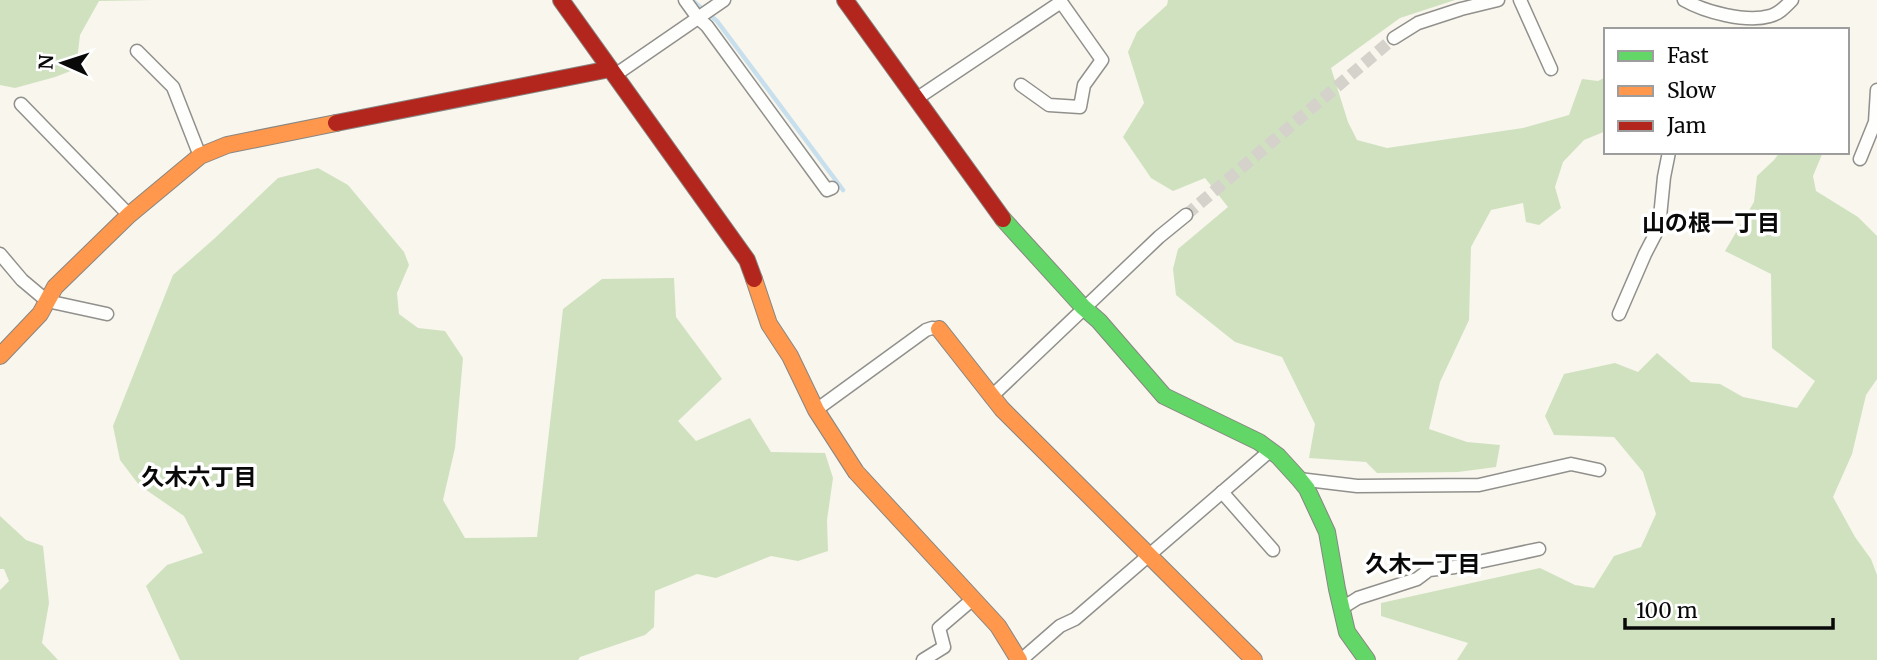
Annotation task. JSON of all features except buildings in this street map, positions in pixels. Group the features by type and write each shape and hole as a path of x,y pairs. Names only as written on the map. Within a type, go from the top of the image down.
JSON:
{"street":[{"path":"561,0 747,260 769,324 790,356 816,410 856,472 998,626 1020,660 1060,626 1075,619 1271,450"},
{"path":"685,0 703,14 707,26 827,190 832,188"},
{"path":"0,356 40,314 55,288 129,215 200,156 228,145 612,72 724,0"},
{"path":"845,0 1006,223 1099,321 1164,396 1259,442 1278,456 1307,489 1327,532 1348,632 1367,660"},
{"path":"1394,38 1418,23 1498,0"},
{"path":"1520,0 1551,69"},
{"path":"1684,0 1738,24 1772,16 1792,0"},
{"path":"916,99 1061,2 1102,60 1084,85 1080,107 1049,105 1021,85"},
{"path":"136,51 173,87 200,156"},
{"path":"1860,159 1875,122 1877,90"},
{"path":"21,104 129,215"},
{"path":"1619,314 1659,228 1669,154"},
{"path":"992,397 1083,307 1186,215"},
{"path":"0,254 22,280 47,301 107,314"},
{"path":"816,410 926,330 939,329 992,397 1254,660"},
{"path":"1299,480 1357,486 1479,485 1571,464 1599,470"},
{"path":"1223,492 1273,550"},
{"path":"1342,608 1358,598 1417,579 1429,570 1539,549"},
{"path":"923,660 944,647 939,628 973,599"}],"green space":[{"path":"0,0 153,0 99,1 80,35 76,69 15,88 0,85"},
{"path":"1168,0 1455,0 1400,18 1331,68 1348,122 1357,140 1387,148 1523,128 1569,115 1582,79 1598,81 1604,78 1604,132 1584,140 1563,162 1555,187 1561,208 1539,225 1526,222 1523,203 1491,210 1471,247 1469,320 1440,382 1429,429 1467,442 1500,445 1496,467 1458,472 1377,473 1366,462 1309,458 1315,424 1282,357 1235,342 1176,295 1173,269 1178,249 1228,207 1205,178 1173,191 1151,178 1123,137 1144,103 1128,52 1137,32 1167,5"},
{"path":"1778,154 1822,154 1813,176 1816,191 1858,217 1877,236 1877,379 1866,395 1852,454 1833,497 1855,537 1871,559 1877,575 1877,660 1457,660 1468,643 1381,616 1381,603 1540,568 1575,585 1594,588 1614,556 1641,547 1656,514 1643,472 1614,437 1554,435 1545,416 1564,374 1615,363 1638,372 1657,353 1691,382 1720,384 1743,397 1797,408 1815,381 1772,348 1771,274 1725,251 1754,202 1757,176"},
{"path":"318,168 348,185 404,252 409,265 397,293 399,314 418,328 445,331 463,358 455,448 443,500 465,538 537,537 563,309 602,279 674,278 676,317 722,379 678,421 696,441 750,418 771,452 825,453 833,478 827,520 828,551 798,561 771,556 716,578 697,574 655,591 654,627 645,635 580,657 578,660 180,660 146,586 167,565 203,553 184,516 139,485 120,460 113,426 173,275 278,178"},
{"path":"0,516 26,540 43,546 49,603 42,643 58,660 0,660 0,590 9,581 4,569 0,569"}],"waterway":[{"path":"693,1 717,21 843,190"}],"tunnel":[{"path":"1186,215 1394,38"}],"traffic: fast":[{"path":"1003,219 1099,321 1164,396 1259,442 1278,456 1299,479 1307,489 1327,532 1347,632 1367,660"}],"traffic: slow":[{"path":"0,356 40,314 55,287 129,215 200,156 227,145 336,123"},
{"path":"754,279 769,324 790,356 816,410 856,472 998,626 1019,660"},
{"path":"939,329 1002,409 1254,660"}],"traffic: jam":[{"path":"561,0 747,260 754,279"},
{"path":"845,0 1003,219"},
{"path":"336,123 610,69"}],"district":[{"name":"山の根一丁目","path":"1711,222"},
{"name":"久木六丁目","path":"199,476"},
{"name":"久木一丁目","path":"1423,563"}]}
